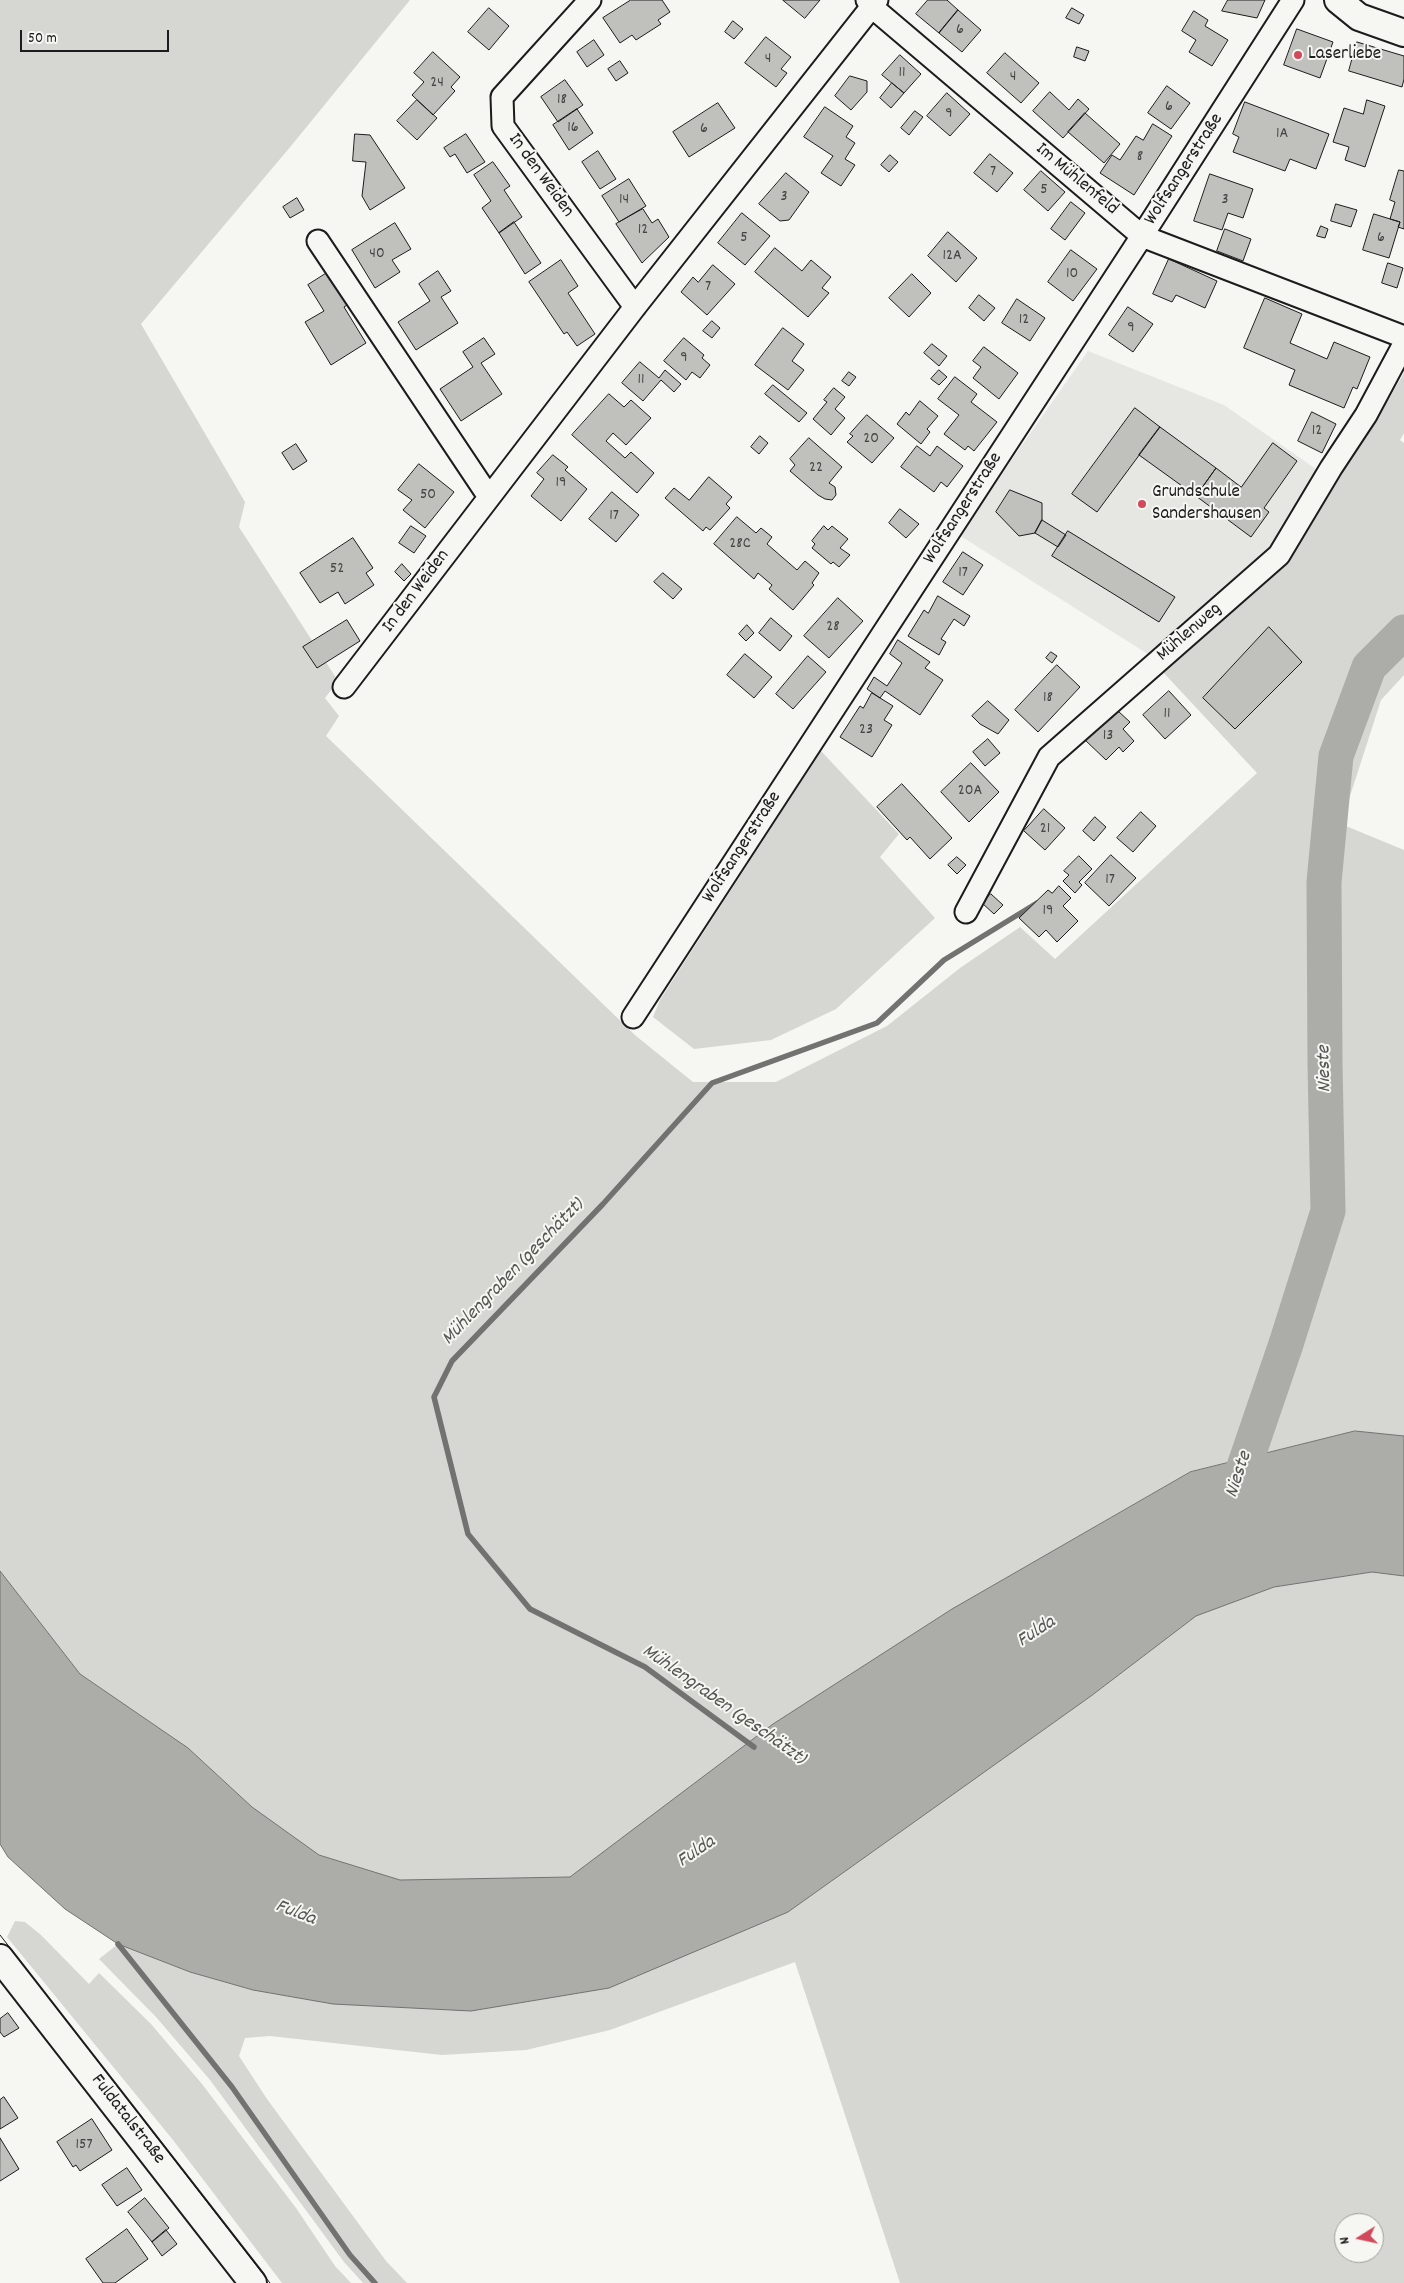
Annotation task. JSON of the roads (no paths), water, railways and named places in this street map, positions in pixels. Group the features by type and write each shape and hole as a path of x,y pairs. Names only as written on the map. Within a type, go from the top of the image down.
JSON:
{"main road":[{"path":"1338,0 1359,17 1404,33"},
{"name":"Fuldatalstraße","path":"0,1958 253,2283"}],"street":[{"name":"In den Weiden","path":"590,0 502,97 503,126 635,308"},
{"name":"Wolfsangerstraße","path":"633,1017 1142,236 1293,0"},
{"name":"In den Weiden","path":"344,687 872,2"},
{"name":"Im Mühlenfeld","path":"872,2 1142,236 1404,337"},
{"path":"318,241 489,497"},
{"name":"Mühlenweg","path":"966,912 1049,758 1279,555 1331,468 1366,415 1404,344"}],"water":[{"name":"Fulda","path":"1355,1431 1404,1436 1404,1576 1372,1572 1274,1587 1196,1616 1091,1696 788,1912 609,1988 471,2011 333,2004 253,1990 190,1972 118,1944 65,1909 8,1857 0,1844 0,1571 80,1674 188,1748 252,1807 319,1855 400,1880 570,1877 773,1724 952,1609 1190,1472"}],"waterway":[{"name":"Nieste","path":"1232,1502 1286,1344 1328,1211 1324,882 1336,756 1369,667 1404,632"},
{"name":"Mühlengraben (geschätzt)","path":"754,1747 645,1667 530,1609 468,1534 434,1397 452,1361 603,1204 712,1083 877,1023 944,960 1037,903"},
{"path":"118,1944 232,2087 350,2255 375,2283"}],"tram line":[{"path":"0,1935 270,2283"}],"place":[{"name":"Laserliebe","path":"1298,55"},
{"name":"Grundschule Sandershausen","path":"1142,504"}]}
